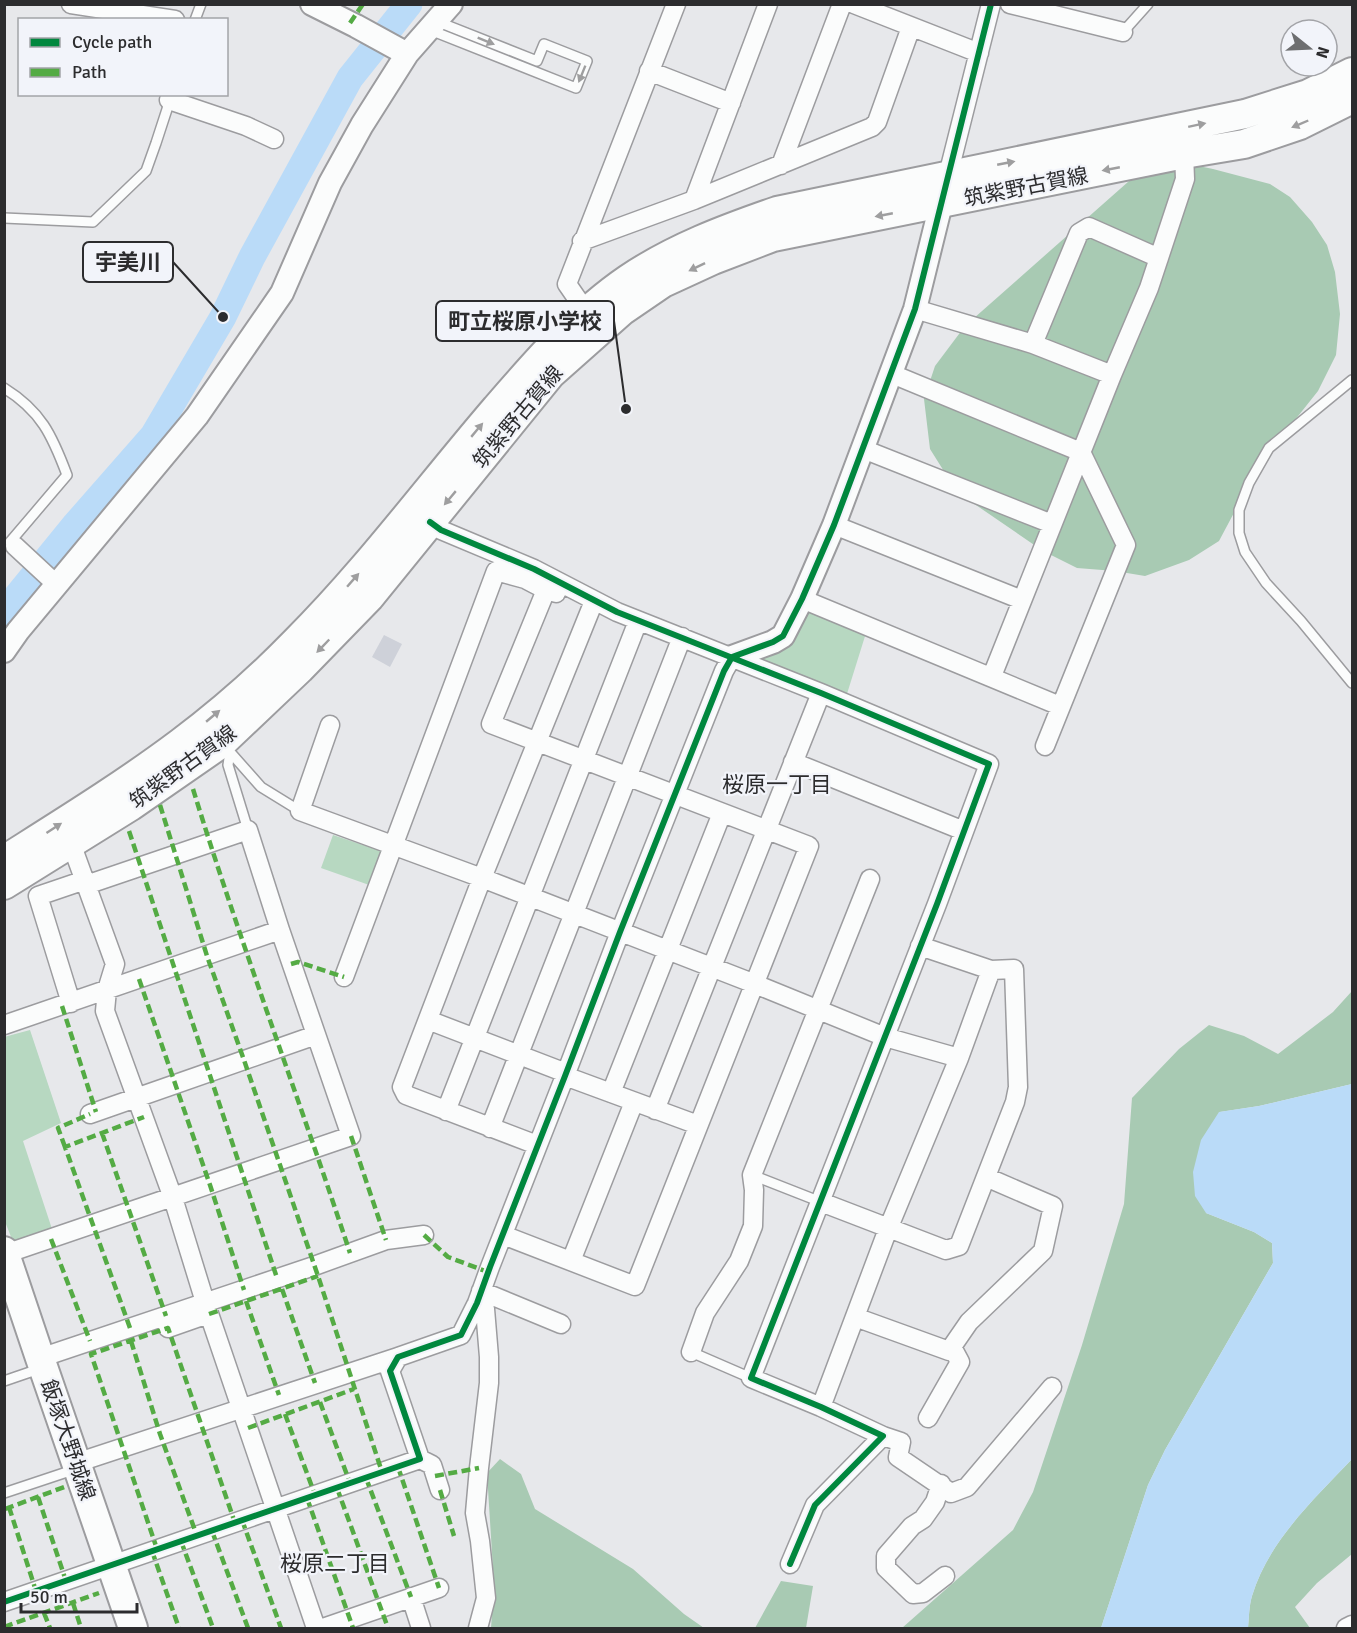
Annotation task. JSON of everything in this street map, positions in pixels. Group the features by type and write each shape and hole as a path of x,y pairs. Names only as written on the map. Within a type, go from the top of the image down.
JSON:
{"main road":[{"name":"筑紫野古賀線","path":"4,860 140,771 181,742 239,694 295,642 348,586 546,352 626,280 663,257 717,232 777,211 1245,114 1308,94 1353,72"},
{"name":"筑紫野古賀線","path":"4,885 226,747 370,597 551,374 622,311 663,283 713,260 773,237 1184,154 1244,144 1300,125 1353,99"},
{"name":"飯塚大野城線","path":"6,1260 133,1629"}],"street":[{"path":"71,4 162,18"},
{"path":"312,4 402,51"},
{"path":"4,651 53,581 197,416 282,293 330,183 402,51 432,25 451,4"},
{"path":"587,313 567,284 676,4"},
{"path":"694,200 768,4"},
{"path":"781,165 842,4"},
{"path":"854,4 979,53"},
{"path":"77,1466 241,1407 461,1335 479,1297 724,671 732,657 783,636 802,599 834,525 915,309 992,4"},
{"path":"1010,4 1123,32"},
{"path":"582,241 694,200 872,127 876,122 911,27"},
{"path":"649,71 731,103"},
{"path":"170,97 274,139"},
{"path":"992,676 1080,452 1149,288 1185,179 1184,154"},
{"path":"1033,344 1078,232 1089,227 1159,258"},
{"path":"915,309 1033,344 1112,375"},
{"path":"892,374 1080,452 1126,545 1045,746"},
{"path":"863,449 1052,524"},
{"path":"430,522 441,530 534,569 638,621 821,693 989,764 751,1378 901,1442 898,1457 951,1492 967,1487 1052,1387"},
{"path":"834,525 1022,600"},
{"path":"9,543 53,581"},
{"path":"344,978 496,571 525,579 546,590 571,597 575,591"},
{"path":"503,1235 635,1286 809,846 491,724 546,590"},
{"path":"802,599 1060,706"},
{"path":"537,1145 406,1095 402,1087 482,878 594,601"},
{"path":"446,1111 638,621"},
{"path":"490,1128 682,637"},
{"path":"655,1110 821,693"},
{"path":"330,725 300,811 482,878 885,1037 959,1058"},
{"path":"793,762 964,831"},
{"path":"611,1093 722,813"},
{"path":"6,1260 173,1198 351,1136 248,830 38,896 71,1003"},
{"path":"71,843 115,964 107,990 105,1011 173,1198 207,1308 316,1629"},
{"path":"691,1352 705,1313 739,1261 753,1226 752,1175 870,879"},
{"path":"4,1025 280,930"},
{"path":"821,1202 946,1250 959,1246 986,1177 1015,1102 1018,1087 1014,969 991,970 920,946"},
{"path":"821,1407 888,1229 959,1058 991,970"},
{"path":"428,1020 698,1125"},
{"path":"90,1114 316,1035"},
{"path":"571,1261 634,1102"},
{"path":"855,1317 949,1351 969,1322 1043,1251 1053,1206 986,1177"},
{"path":"41,1363 207,1308 386,1240 424,1235"},
{"path":"479,1297 561,1324"},
{"path":"478,1629 486,1598 475,1513 487,1406 489,1357 485,1310 479,1297"},
{"path":"168,1329 207,1308"},
{"path":"928,1418 960,1362 952,1347"},
{"path":"398,1357 390,1371 420,1459 432,1465 440,1490"},
{"path":"790,1564 816,1505 883,1436"},
{"path":"4,1602 420,1459"},
{"path":"941,1484 935,1502 924,1519 912,1526 886,1556 886,1568 913,1594 924,1593 945,1576"},
{"path":"323,1629 439,1588"},
{"path":"411,1597 421,1629"},
{"path":"1346,1629 1353,1625"}],"lane":[{"path":"1123,32 1148,4"},
{"path":"432,25 537,61 544,44 587,61 576,88 432,25"},
{"path":"4,218 93,222 146,171 170,97"},
{"path":"1353,380 1269,448 1249,483 1239,510 1239,533 1245,552 1266,583 1353,684"},
{"path":"4,388 23,399 42,421 67,475 9,543"},
{"path":"226,747 261,787 300,811"},
{"path":"226,747 228,765 248,830"},
{"path":"752,1175 821,1202"},
{"path":"691,1352 751,1378"},
{"path":"4,1381 41,1363"},
{"path":"4,1493 77,1466"}],"green space":[{"path":"1170,160 1270,184 1290,197 1312,222 1327,245 1335,272 1340,314 1336,355 1318,391 1287,430 1244,494 1219,541 1189,560 1145,576 1077,568 1043,551 957,492 930,449 924,399 935,366 965,326 1137,174"},
{"path":"812,609 866,633 846,697 754,660 804,613"},
{"path":"333,835 384,852 372,886 321,868"},
{"path":"1352,991 1352,1084 1259,1106 1220,1112 1206,1213 1254,1232 1272,1243 1273,1263 1165,1450 1148,1485 1101,1628 902,1628 1013,1530 1033,1492 1082,1345 1124,1204 1132,1098 1179,1049 1209,1025 1244,1036 1278,1054 1333,1012"},
{"path":"30,1030 61,1123 23,1141 52,1229 13,1242 4,1219 4,1037"},
{"path":"500,1459 521,1474 535,1509 633,1569 684,1614 704,1628 491,1628 494,1585 487,1473"},
{"path":"1352,1459 1352,1554 1317,1583 1295,1607 1310,1628 1248,1628 1252,1596 1269,1557 1294,1522"},
{"path":"781,1581 813,1586 806,1628 755,1628"}],"water":[{"path":"1352,1084 1352,1459 1294,1522 1269,1557 1252,1596 1248,1628 1101,1628 1148,1485 1165,1450 1273,1263 1272,1243 1254,1232 1206,1213 1195,1196 1193,1172 1201,1140 1219,1112 1259,1106"}],"building":[{"path":"384,635 402,644 390,667 372,657"}],"waterway":[{"path":"4,612 74,526 153,436 223,317 252,257 350,78 409,4"}],"marked path":[{"path":"350,23 363,4"},
{"path":"193,789 350,1253"},
{"path":"160,805 207,956 318,1276 382,1472"},
{"path":"129,831 277,1278"},
{"path":"291,964 298,962 344,977"},
{"path":"139,979 244,1290"},
{"path":"62,1006 96,1112"},
{"path":"65,1147 58,1128 90,1114"},
{"path":"130,1328 65,1147 144,1117"},
{"path":"102,1133 166,1316"},
{"path":"351,1136 386,1240"},
{"path":"424,1235 448,1257 488,1272"},
{"path":"51,1239 90,1341"},
{"path":"209,1314 318,1276"},
{"path":"282,1289 315,1383"},
{"path":"246,1301 279,1395"},
{"path":"157,1549 91,1354 168,1328 235,1523"},
{"path":"131,1341 160,1434 197,1536"},
{"path":"248,1428 354,1389"},
{"path":"320,1402 350,1483"},
{"path":"285,1414 315,1495"},
{"path":"398,1467 439,1588"},
{"path":"435,1476 479,1468"},
{"path":"366,1478 411,1597"},
{"path":"5,1509 67,1486"},
{"path":"337,1488 388,1628"},
{"path":"440,1490 454,1536"},
{"path":"38,1497 66,1581"},
{"path":"307,1498 353,1628"},
{"path":"9,1507 36,1591"},
{"path":"242,1520 281,1628"},
{"path":"212,1531 248,1628"},
{"path":"181,1541 213,1628"},
{"path":"152,1551 179,1628"},
{"path":"4,1627 99,1593"},
{"path":"73,1603 81,1628"},
{"path":"44,1613 50,1628"}],"cycle path":[{"path":"4,1602 420,1459 390,1371 398,1357 461,1335 477,1303 620,932 724,671 732,657 783,636 802,599 834,525 915,309 991,4"},
{"path":"430,522 441,530 534,569 617,612 821,693 989,764 937,904 751,1378 883,1436 815,1505 790,1564"}],"place":[{"name":"宇美川","path":"223,317"},
{"name":"町立桜原小学校","path":"626,409"}],"district":[{"name":"桜原一丁目","path":"777,784"},
{"name":"桜原二丁目","path":"335,1563"}]}
